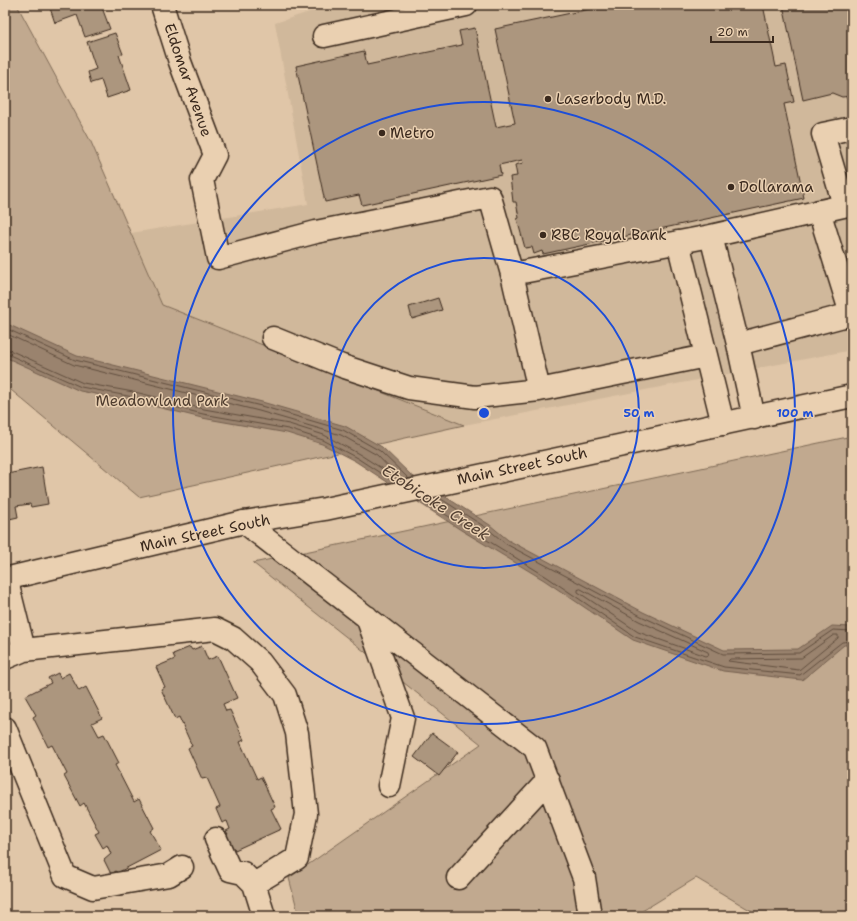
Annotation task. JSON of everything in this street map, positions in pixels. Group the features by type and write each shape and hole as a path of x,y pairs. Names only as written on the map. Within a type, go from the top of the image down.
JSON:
{"main road":[{"name":"Eldomar Avenue","path":"162,5 180,62 215,155 202,180 218,258 316,232 490,197 512,274"},
{"path":"324,36 466,5"},
{"path":"539,390 512,274 711,236 848,204 823,134 852,128"},
{"path":"738,344 851,314 819,211"},
{"path":"711,236 738,344 754,418"},
{"path":"678,242 723,424"},
{"path":"273,338 342,366 410,388 475,396 539,390 706,356"},
{"name":"Main Street South","path":"6,578 244,522 325,509 852,396"},
{"path":"244,522 535,748 584,878 590,916"},
{"path":"6,578 14,654 215,629 233,638 260,662 285,695 297,734 306,814 298,858 254,884"},
{"path":"367,617 403,718 388,786"},
{"path":"5,728 65,876 93,888 169,875 182,867"},
{"path":"458,878 548,780"},
{"path":"216,839 230,870 243,873 254,884 264,916"}],"shaded area":[{"path":"331,5 852,5 852,350 464,425 162,305 131,233 308,204 275,23"}],"green space":[{"name":"Meadowland Park","path":"5,5 17,5 91,142 162,305 464,425 139,497 5,385"},
{"path":"852,436 852,916 760,916 696,878 639,913 639,916 299,916 289,878 481,744 253,563"}],"water":[{"name":"Etobicoke Creek","path":"5,323 77,356 262,402 345,426 382,447 411,475 490,525 508,540 643,612 724,650 798,649 832,626 852,627 852,645 844,645 802,680 723,671 633,640 544,580 461,530 355,461 322,444 287,433 202,418 137,402 80,391 5,357"}],"building":[{"path":"49,5 101,5 110,29 85,37 77,15 55,23"},
{"path":"609,5 763,5 776,67 786,65 794,102 784,104 804,198 543,254 542,251 534,254 532,247 525,248 517,219 519,218 516,202 513,202 510,177 517,176 515,165 523,163 522,160 499,165 501,175 362,205 359,195 325,202 296,66 364,51 367,65 462,45 459,31 475,28 496,127 515,123 495,29"},
{"path":"783,5 852,5 852,96 842,97 832,93 803,100"},
{"path":"115,33 123,54 119,55 131,90 107,98 101,80 91,83 88,72 96,69 87,42"},
{"path":"438,298 442,310 412,319 409,307"},
{"path":"42,467 48,504 31,507 30,504 16,506 18,517 5,520 5,479 7,479 7,474"},
{"path":"202,646 208,660 218,656 237,698 223,704 226,711 230,710 244,740 240,742 257,779 261,777 275,807 271,809 281,829 235,850 234,848 230,850 223,836 228,834 226,831 230,829 227,821 222,823 216,809 220,807 207,778 202,779 188,748 192,746 179,717 175,719 161,689 165,687 156,667 175,659 173,654 190,647 192,650"},
{"path":"58,673 60,678 69,673 79,691 86,687 102,718 92,723 99,736 104,734 119,763 115,765 134,802 139,799 154,828 150,831 161,850 117,873 116,871 111,874 104,860 111,854 107,845 103,848 95,834 99,832 84,803 80,806 64,776 67,774 52,745 48,747 33,717 36,715 25,696 51,683 48,678"},
{"path":"432,733 458,752 439,776 414,757"}],"place":[{"name":"Laserbody M.D.","path":"548,99"},
{"name":"Metro","path":"382,133"},
{"name":"Dollarama","path":"731,187"},
{"name":"RBC Royal Bank","path":"543,235"}]}
